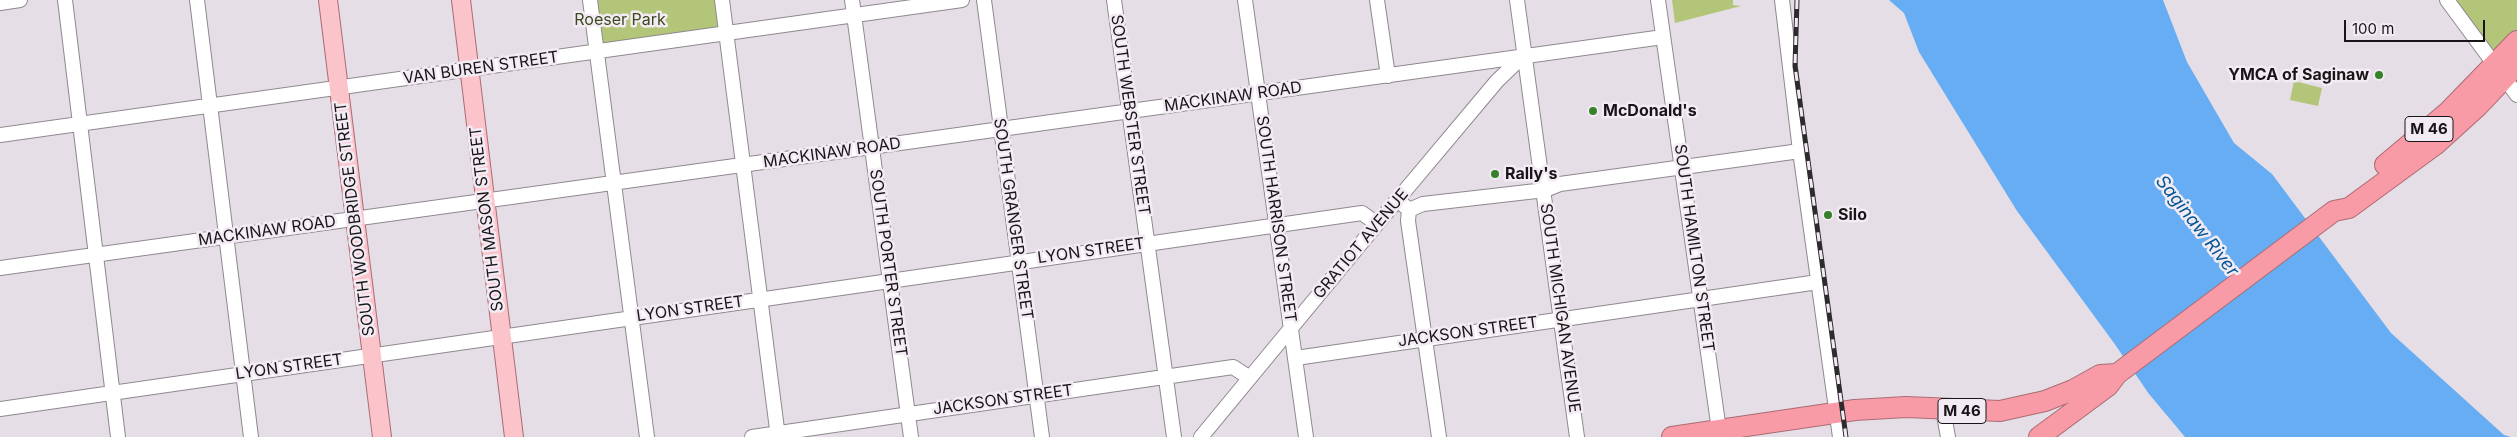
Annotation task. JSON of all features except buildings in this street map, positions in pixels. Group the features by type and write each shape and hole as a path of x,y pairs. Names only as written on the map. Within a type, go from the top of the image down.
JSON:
{"highway":[{"name":"M 46","path":"2039,437 2108,386 2117,374 2334,211 2349,208 2435,145 2478,106 2506,70 2517,41"},
{"name":"M 46","path":"1672,437 1719,433 1836,412 1899,407 2000,411 2029,406 2073,390 2100,375 2117,374"}],"main road":[{"name":"SOUTH WOODBRIDGE STREET","path":"328,0 382,437"},
{"name":"SOUTH MASON STREET","path":"461,0 514,437"}],"street":[{"path":"0,3 20,0"},
{"path":"64,0 118,437"},
{"path":"198,0 209,106 251,437"},
{"path":"590,0 647,437"},
{"path":"722,0 778,435"},
{"name":"SOUTH PORTER STREET","path":"852,0 911,437"},
{"name":"VAN BUREN STREET","path":"0,135 962,0"},
{"name":"SOUTH GRANGER STREET","path":"984,0 1042,437"},
{"name":"SOUTH WEBSTER STREET","path":"1114,0 1174,437"},
{"name":"SOUTH HARRISON STREET","path":"1245,0 1306,437"},
{"path":"1377,0 1388,76"},
{"name":"SOUTH MICHIGAN AVENUE","path":"1517,0 1545,190 1577,437"},
{"name":"SOUTH HAMILTON STREET","path":"1658,0 1719,433"},
{"path":"1782,0 1800,151 1840,437"},
{"path":"2447,0 2506,70 2517,95"},
{"name":"MACKINAW ROAD","path":"0,268 1663,37"},
{"name":"GRATIOT AVENUE","path":"1201,437 1497,81 1524,55"},
{"path":"1409,210 1423,204 1545,190 1560,184 1800,151"},
{"path":"1398,200 1409,210"},
{"path":"1409,210 1408,220 1439,437"},
{"name":"LYON STREET","path":"0,409 1362,213 1377,224"},
{"name":"JACKSON STREET","path":"1296,358 1818,282"},
{"name":"JACKSON STREET","path":"752,437 778,435 908,414 1233,367 1250,378"},
{"path":"1943,410 1948,437"}],"green space":[{"name":"Roeser Park","path":"596,0 716,0 720,27 602,44"},
{"path":"1672,0 1733,0 1733,5 1741,6 1675,23"},
{"path":"2447,0 2517,0 2517,41 2495,65"},
{"path":"2294,81 2322,88 2318,106 2290,100"}],"water":[{"name":"Saginaw River","path":"1889,0 2163,0 2187,62 2234,143 2272,174 2391,333 2504,435 2511,437 2185,437 2149,394 2017,211 1919,52 1904,13"}],"railway":[{"path":"1797,0 1795,66 1846,437"}],"place":[{"name":"YMCA of Saginaw","path":"2379,75"},
{"name":"McDonald's","path":"1593,111"},
{"name":"Rally's","path":"1495,174"},
{"name":"Silo","path":"1828,215"}]}
